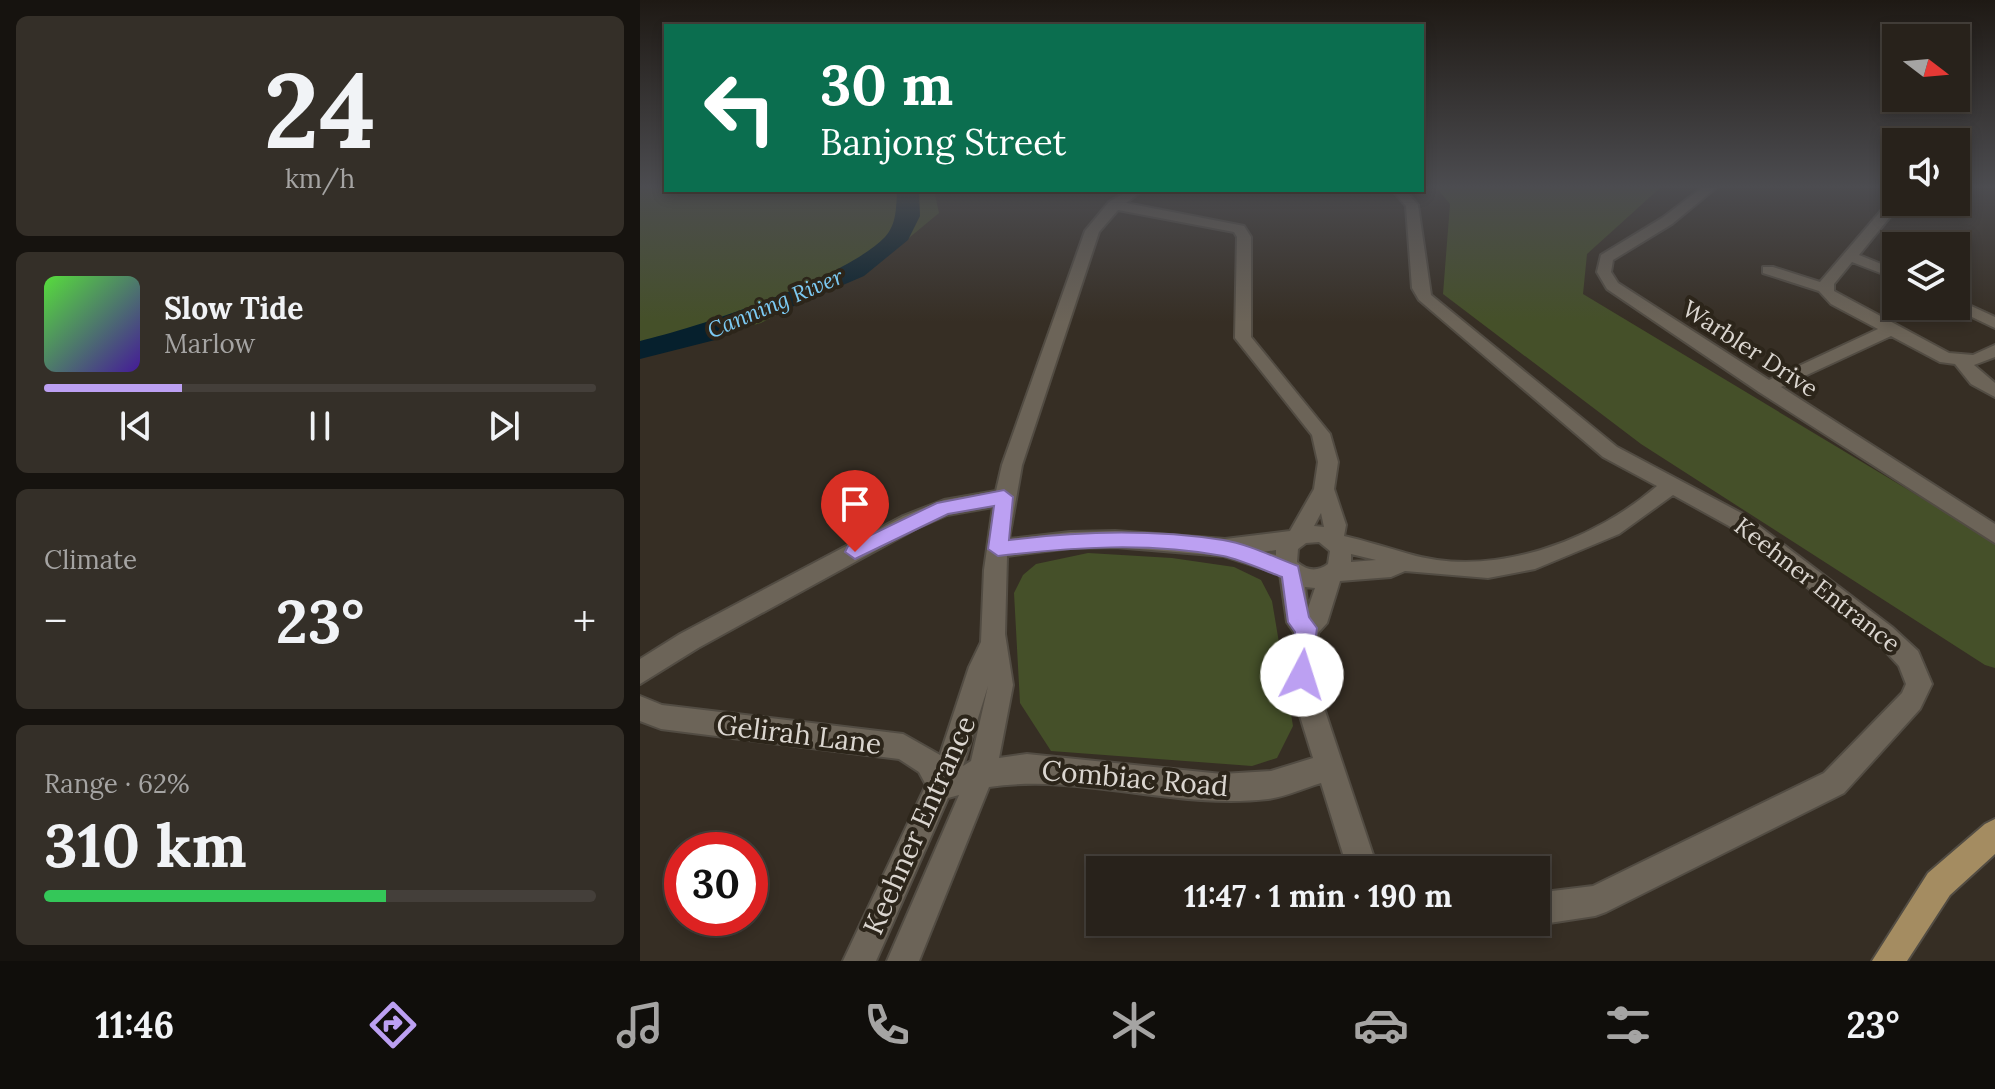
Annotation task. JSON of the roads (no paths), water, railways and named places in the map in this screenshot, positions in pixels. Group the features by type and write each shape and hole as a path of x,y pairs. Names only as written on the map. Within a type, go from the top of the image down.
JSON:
{"main road":[{"path":"1888,961 1939,884 1995,834"}],"street":[{"name":"Keehner Entrance","path":"903,961 979,775 1001,690 1002,670 993,643 1004,497 1089,238 1094,232"},
{"path":"1241,232 1244,237 1243,338 1249,351 1321,434 1328,462 1324,489 1335,525 1334,540 1342,560 1332,573 1315,623 1306,628"},
{"name":"Keehner Entrance","path":"1415,232 1420,288 1424,297 1610,452 1736,520 1884,634 1909,659 1919,686 1911,701 1834,783 1595,901 1550,907"},
{"name":"Warbler Drive","path":"1647,232 1606,258 1604,272 1612,286 1627,299 1995,535"},
{"path":"1826,289 1871,232"},
{"path":"1850,256 1882,269"},
{"path":"1768,270 1826,289 1836,301 1930,351 1962,361 1976,360 1995,350"},
{"path":"1970,311 1995,323"},
{"path":"1765,388 1890,330"},
{"path":"1962,361 1971,375 1995,391"},
{"path":"998,549 1070,540 1115,539 1225,548 1312,533 1394,556 1402,562 1476,569 1525,563 1612,530 1654,503 1672,485"},
{"path":"1306,628 1299,622 1284,553 1324,489"},
{"path":"640,673 689,641 910,522 944,508 1004,497"},
{"path":"1225,548 1309,579 1332,573 1391,568 1402,562"},
{"path":"1306,628 1303,684 1358,856"},
{"name":"Keehner Entrance","path":"859,961 941,786 967,720 981,667 993,643"},
{"name":"Gelirah Lane","path":"640,708 661,717 903,747 929,763 941,786"},
{"name":"Combiac Road","path":"941,786 979,775 1027,768 1222,788 1271,785 1329,767"}],"waterway":[{"name":"Canning River","path":"640,350 705,334 855,270 896,240 900,232"}]}
